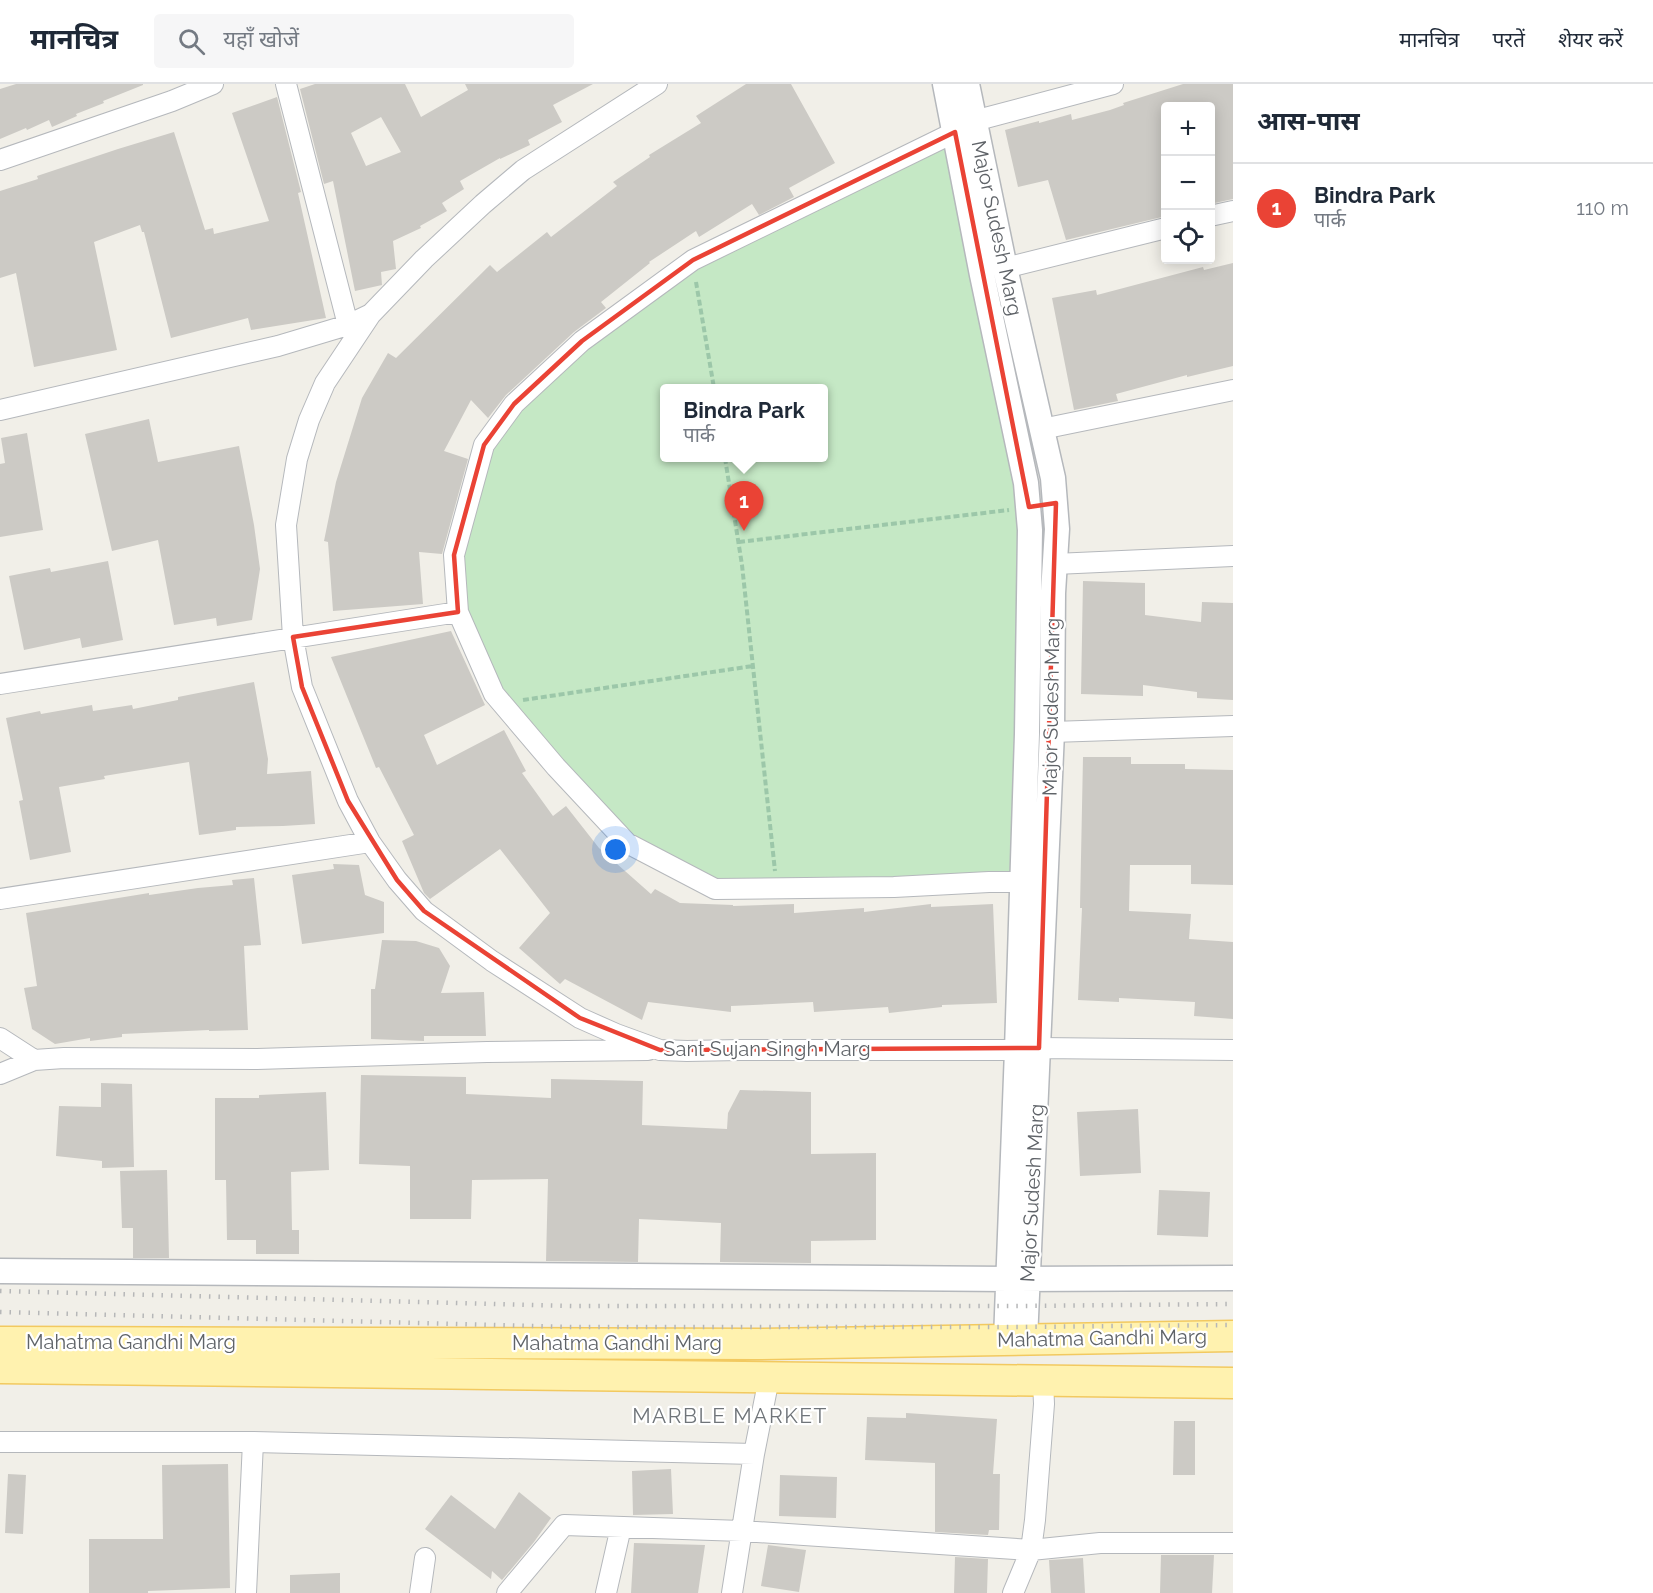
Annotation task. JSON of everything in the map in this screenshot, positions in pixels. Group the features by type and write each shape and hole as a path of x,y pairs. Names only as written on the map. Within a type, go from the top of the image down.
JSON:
{"main road":[{"name":"Mahatma Gandhi Marg","path":"0,1342 762,1344 1233,1336"},
{"name":"Mahatma Gandhi Marg","path":"0,1368 1233,1383"}],"street":[{"path":"0,160 172,101 213,84"},
{"path":"286,84 348,326"},
{"name":"Sant Sujan Singh Marg","path":"657,84 523,170 424,259 371,314 325,383 309,420 297,459 286,525 293,638 302,687 348,801 370,842 397,880 424,911 492,961 580,1018 660,1050 687,1052 740,1050 1233,1050"},
{"name":"Major Sudesh Marg","path":"945,84 964,127 1005,268 1053,478 1056,503 1052,732 1028,1049 1015,1340"},
{"name":"Major Sudesh Marg","path":"967,84 964,127 982,275 1026,483 1029,507 1023,882 1028,1049"},
{"path":"1023,882 894,887 716,889 627,843 556,767 494,694 458,612 454,555 484,446 514,404 582,341 693,260 964,127 1113,84"},
{"path":"1215,215 1233,211"},
{"path":"1005,268 1161,229"},
{"path":"0,410 278,346 348,326 371,314"},
{"path":"1042,429 1233,390"},
{"path":"1029,507 1056,503"},
{"path":"1054,564 1233,556"},
{"path":"0,684 458,612"},
{"path":"1052,732 1233,726"},
{"path":"0,899 370,842"},
{"path":"0,1038 34,1060"},
{"path":"0,1074 34,1060 64,1058 257,1059 487,1052 660,1050"},
{"path":"0,1271 1018,1279 1233,1278"},
{"path":"732,1593 754,1454 769,1378"},
{"path":"1013,1593 1031,1550 1043,1416 1043,1381"},
{"path":"0,1442 253,1442 754,1454"},
{"path":"246,1593 253,1442"},
{"path":"507,1593 564,1525 742,1531 1031,1550 1100,1544 1233,1543"},
{"path":"606,1593 621,1527"},
{"path":"420,1593 425,1558"}],"path":[{"path":"693,260 713,384"},
{"path":"726,462 753,666 777,888"},
{"path":"738,542 1029,507"},
{"path":"502,703 753,666"}],"highlighted area":[{"path":"955,132 1029,507 1056,503 1039,1048 660,1050 580,1018 424,911 397,880 348,801 302,687 293,637 458,612 454,555 484,445 514,404 582,341 693,260"}],"green space":[{"path":"955,132 1029,507 1023,882 715,889 627,843 502,703 458,612 454,555 484,445 514,404 693,260"}],"building":[{"path":"16,84 143,85 103,101 104,103 52,127 49,120 0,139 0,89"},
{"path":"315,84 405,84 421,117 468,90 465,84 593,84 553,105 562,122 528,140 530,145 500,158 460,181 464,189 442,203 447,211 420,226 421,228 393,241 396,269 381,272 382,285 355,291 333,181 324,184 300,89","holes":["381,117 401,152 366,166 351,133"]},
{"path":"746,84 791,84 835,163 789,188 794,197 759,215 752,204 699,237 696,231 649,262 601,302 606,308 574,332 506,395 488,418 471,400 444,451 468,459 442,554 419,552 423,604 333,611 328,542 324,541 336,482 362,398 388,353 396,358 490,265 497,272 547,232 551,237 617,186 613,182 650,157 649,155 701,123 696,116"},
{"path":"1183,84 1233,84 1233,199 1215,203 1215,102 1161,102 1161,217 1066,240 1048,180 1018,187 1005,130 1071,114 1072,120 1110,110 1124,105 1123,103"},
{"path":"277,97 301,192 298,193 326,318 251,330 248,318 171,338 144,232 140,225 94,242 117,350 34,367 16,273 0,278 0,191 38,179 37,176 174,132 205,230 213,228 214,234 269,221 232,113"},
{"path":"1233,263 1233,366 1187,377 1187,375 1116,394 1118,401 1074,410 1052,298 1096,290 1097,295 1203,267 1204,270"},
{"path":"149,419 158,462 239,446 260,569 252,620 217,626 216,618 174,625 158,540 112,551 85,434"},
{"path":"27,433 43,530 0,537 0,464 5,463 1,438"},
{"path":"108,561 123,640 82,648 80,638 24,650 9,576 50,568 51,572"},
{"path":"1083,581 1145,583 1145,615 1201,622 1202,602 1233,603 1233,700 1197,698 1197,692 1143,685 1143,696 1081,694"},
{"path":"451,631 485,705 424,735 437,765 504,730 526,771 522,773 553,816 566,806 599,848 651,894 655,889 680,903 733,906 794,904 794,913 864,908 864,912 931,904 931,907 993,904 997,1003 942,1005 942,1007 889,1013 888,1007 814,1012 813,1002 731,1006 731,1012 648,1002 642,1020 565,979 560,984 519,948 550,913 500,849 430,899 424,893 402,841 414,835 379,767 376,768 331,657"},
{"path":"254,682 268,759 267,774 311,771 315,824 236,827 236,830 199,835 189,762 104,776 105,779 59,787 71,852 30,860 19,801 23,800 6,718 40,711 41,714 92,705 93,711 132,705 133,709 178,700 178,697"},
{"path":"1083,757 1131,757 1131,764 1185,764 1185,769 1233,770 1233,885 1191,884 1191,865 1130,865 1129,911 1191,914 1189,939 1233,942 1233,1019 1194,1016 1195,1002 1119,998 1119,1002 1078,1000 1082,908 1080,908"},
{"path":"333,864 359,865 365,895 384,902 384,933 302,944 292,875 334,869"},
{"path":"254,878 261,945 244,946 248,1030 122,1034 122,1037 90,1041 90,1038 55,1044 32,1029 24,988 37,986 26,913 149,893 149,895 233,885 232,880"},
{"path":"382,940 416,941 439,948 450,966 441,993 484,992 486,1036 424,1036 424,1041 371,1039 371,989 375,989"},
{"path":"361,1075 466,1077 466,1094 551,1098 551,1079 643,1081 642,1125 727,1129 728,1113 740,1090 811,1092 811,1154 876,1153 876,1240 811,1241 811,1263 720,1262 721,1223 639,1219 638,1262 546,1261 548,1179 472,1180 471,1219 410,1219 410,1166 359,1164"},
{"path":"101,1083 132,1084 134,1167 102,1168 102,1161 56,1156 59,1106 101,1107"},
{"path":"326,1092 329,1170 291,1172 292,1230 299,1230 299,1254 256,1254 256,1240 227,1240 226,1180 215,1180 215,1098 259,1098 259,1095"},
{"path":"1138,1109 1141,1173 1080,1176 1077,1112"},
{"path":"167,1170 169,1258 133,1258 133,1228 122,1228 120,1171"},
{"path":"1159,1190 1210,1192 1208,1237 1157,1235"},
{"path":"906,1413 997,1419 993,1474 1000,1474 999,1530 989,1530 988,1535 935,1532 935,1463 865,1460 867,1417 906,1418"},
{"path":"1174,1421 1195,1421 1195,1475 1173,1475"},
{"path":"228,1464 230,1588 148,1591 148,1593 89,1593 89,1539 163,1539 162,1465"},
{"path":"671,1469 673,1514 633,1515 632,1471"},
{"path":"8,1474 26,1475 23,1534 5,1533"},
{"path":"780,1475 837,1477 836,1518 779,1516"},
{"path":"519,1492 551,1518 502,1580 492,1571 491,1579 425,1529 451,1495 495,1529"},
{"path":"634,1543 705,1545 698,1593 631,1593"},
{"path":"768,1545 806,1550 799,1592 761,1586"},
{"path":"1161,1555 1214,1555 1212,1593 1160,1593"},
{"path":"955,1557 988,1559 987,1593 954,1593"},
{"path":"1083,1558 1085,1593 1051,1593 1049,1560"},
{"path":"340,1573 340,1593 290,1593 290,1575"}],"railway":[{"path":"0,1291 572,1306 1233,1304"},
{"path":"0,1312 572,1327 1233,1325"}],"place":[{"name":"Bindra Park","path":"744,531"}],"district":[{"name":"MARBLE MARKET","path":"730,1416"}]}
